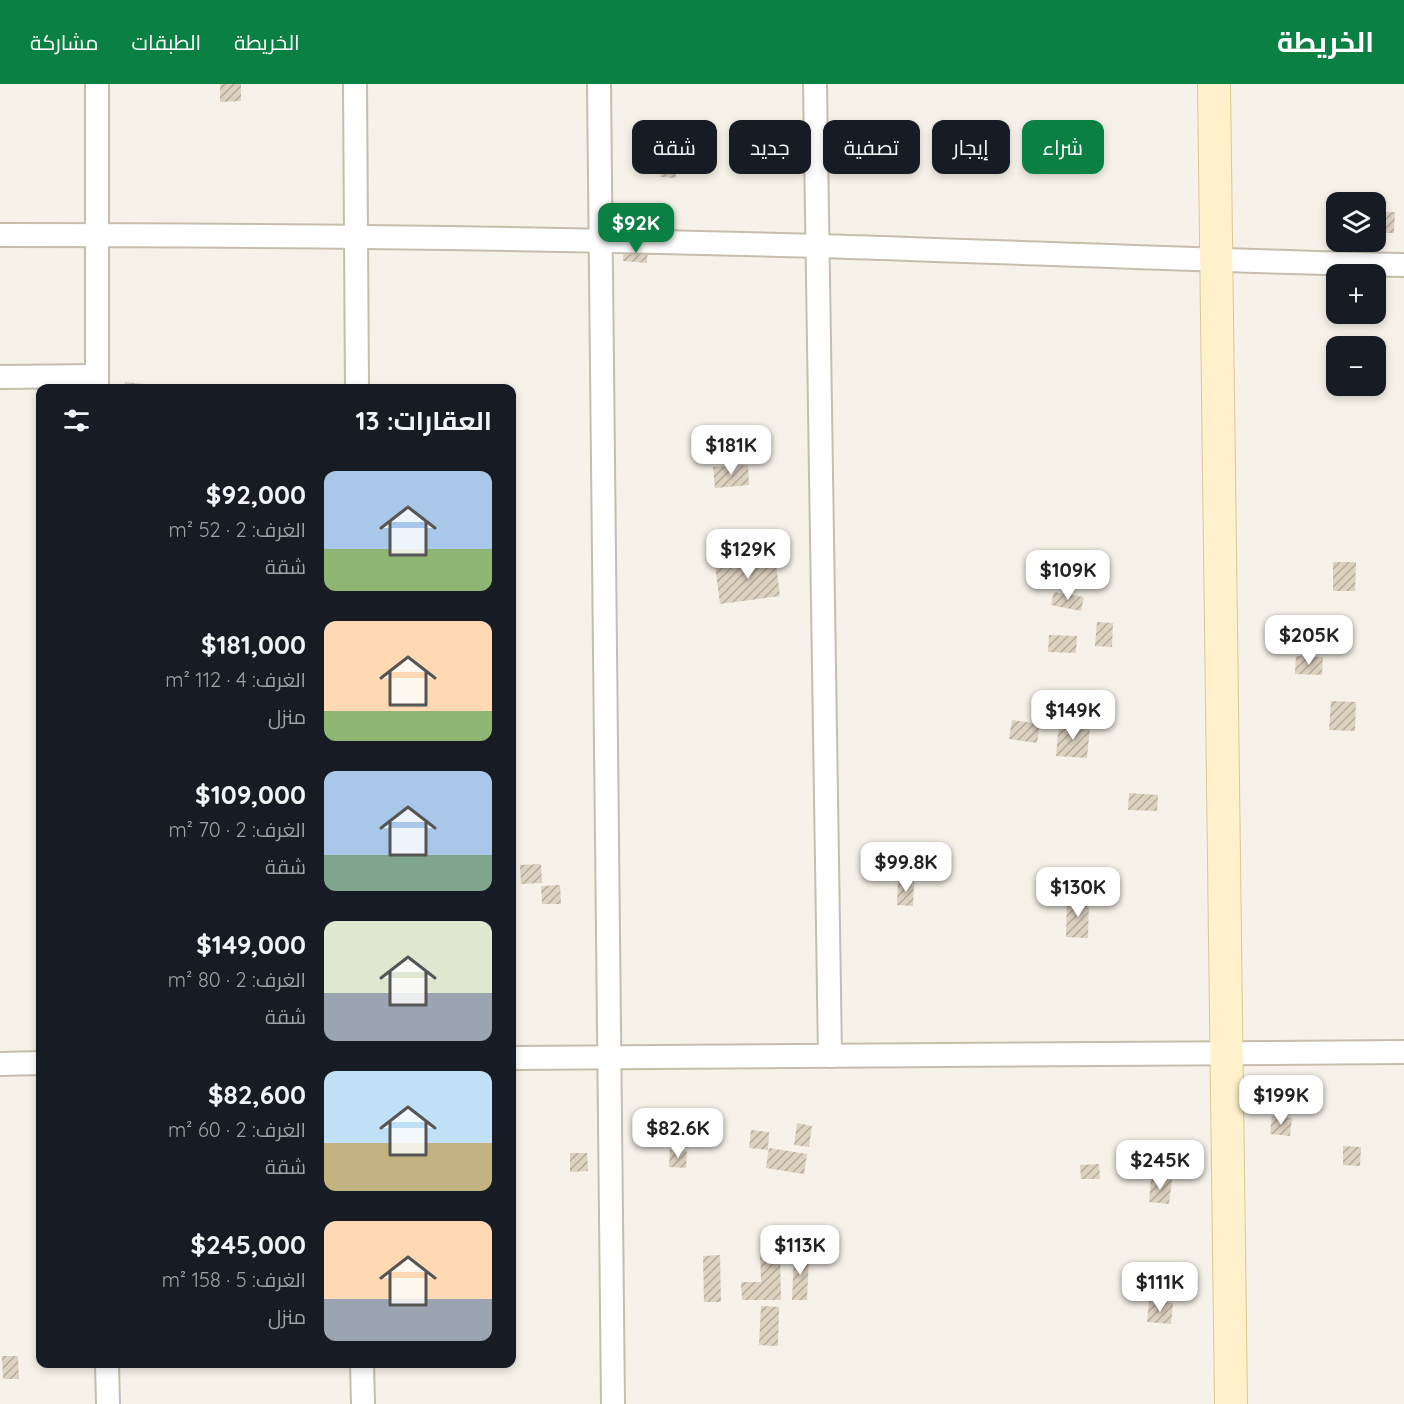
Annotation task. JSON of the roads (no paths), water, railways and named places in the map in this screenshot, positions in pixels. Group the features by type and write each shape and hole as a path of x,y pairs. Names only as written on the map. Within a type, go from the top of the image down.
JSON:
{"street":[{"path":"0,377 97,382 97,84"},
{"path":"355,84 357,384"},
{"path":"599,84 613,1404"},
{"path":"815,84 830,1056"},
{"path":"1214,84 1231,1404"},
{"path":"0,235 356,236 817,246 1215,261 1404,265"},
{"path":"516,1058 1404,1052"},
{"path":"0,1064 36,1063"},
{"path":"107,1368 108,1404"},
{"path":"362,1368 363,1404"}]}
